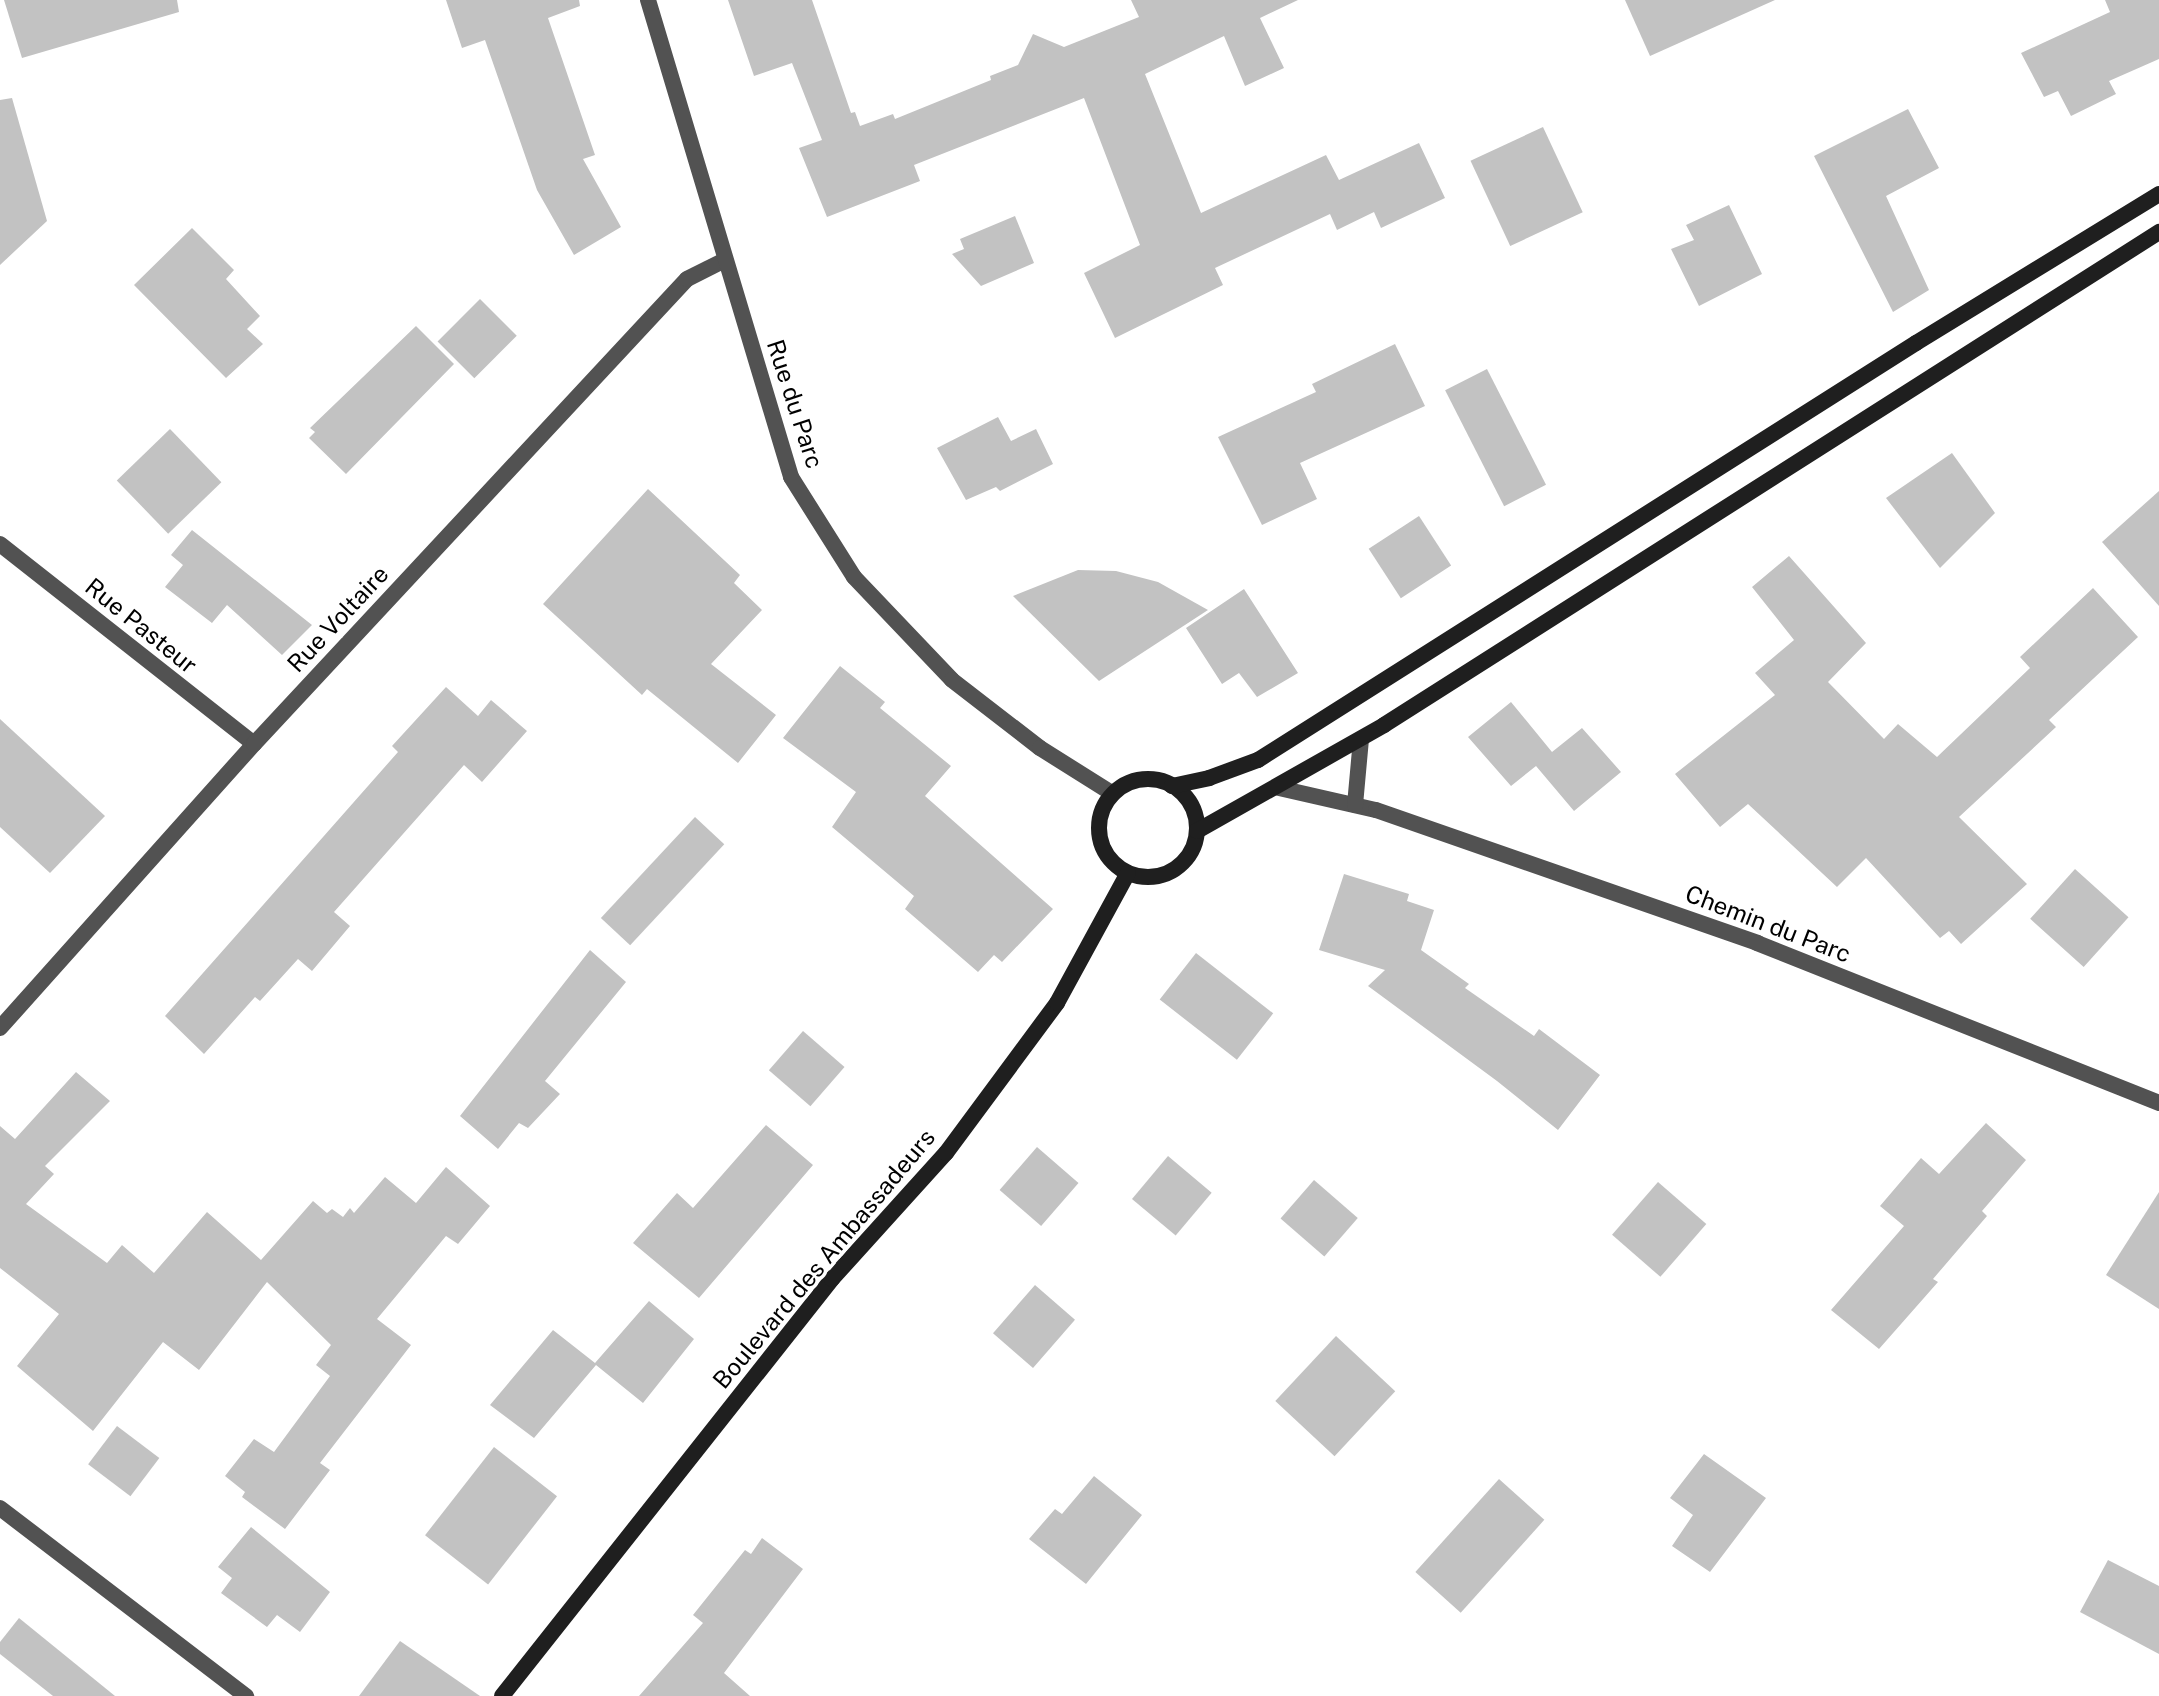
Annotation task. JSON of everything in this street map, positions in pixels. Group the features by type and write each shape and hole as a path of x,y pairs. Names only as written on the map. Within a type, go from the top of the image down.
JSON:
{"main road":[{"path":"1172,786 1191,805 1197,831 1194,846 1173,870 1159,877 1128,873 1115,865 1099,837 1104,807 1113,794 1141,780 1172,786 1209,778 1258,760 1916,343 2159,194"},
{"path":"1197,831 1279,788 1361,739 2159,232"},
{"name":"Boulevard des Ambassadeurs","path":"502,1696 832,1279 946,1153 1057,1003 1128,873"}],"street":[{"name":"Rue du Parc","path":"648,0 791,477 854,577 952,680 1040,748 1113,794"},
{"name":"Rue Voltaire","path":"0,1028 254,744 687,279 725,260"},
{"name":"Rue Pasteur","path":"0,544 254,744"},
{"path":"1355,805 1361,739"},
{"name":"Chemin du Parc","path":"1279,788 1355,805 1757,943 2159,1103"},
{"path":"0,1508 246,1696"}],"building":[{"path":"4,0 177,0 179,12 22,58"},
{"path":"446,0 579,0 580,6 548,18 595,155 583,159 621,227 574,255 537,190 485,40 462,48"},
{"path":"728,0 812,0 851,113 855,112 860,126 893,114 895,119 991,80 990,76 1018,65 1033,34 1064,47 1139,17 1131,0 1298,0 1260,18 1284,68 1245,86 1224,36 1145,74 1201,213 1326,155 1339,180 1419,143 1445,198 1381,228 1374,212 1337,230 1330,214 1215,268 1223,285 1115,338 1084,273 1140,245 1084,98 914,165 920,181 827,217 799,148 822,140 792,63 754,76"},
{"path":"1625,0 1775,0 1650,56"},
{"path":"2105,0 2159,0 2159,59 2109,81 2116,94 2071,116 2058,91 2044,97 2021,53 2110,12"},
{"path":"12,98 47,221 0,265 0,100"},
{"path":"1908,109 1939,168 1886,196 1929,290 1893,312 1814,156"},
{"path":"1543,127 1583,212 1510,246 1470,161"},
{"path":"1729,205 1762,274 1699,306 1671,249 1694,240 1686,225"},
{"path":"1015,216 1034,263 981,286 952,254 964,249 960,239"},
{"path":"192,228 234,270 226,279 260,316 247,329 263,344 226,378 134,285"},
{"path":"480,299 517,336 474,378 438,341"},
{"path":"416,326 454,364 346,474 309,438 315,432 310,428"},
{"path":"1395,344 1425,406 1300,463 1317,499 1262,525 1218,437 1316,392 1312,384"},
{"path":"1487,369 1546,485 1504,506 1445,390"},
{"path":"998,417 1011,441 1036,429 1053,464 1000,491 996,487 966,500 937,448"},
{"path":"170,429 221,482 168,534 117,480"},
{"path":"1952,453 1995,513 1940,568 1886,498"},
{"path":"648,489 740,575 734,583 762,610 711,664 776,715 738,763 647,689 642,695 543,604"},
{"path":"2159,491 2159,606 2102,542"},
{"path":"1419,516 1451,565 1401,598 1369,549"},
{"path":"192,530 312,625 282,655 227,605 212,623 165,587 183,565 171,555"},
{"path":"1789,556 1866,643 1828,682 1884,739 1898,724 1937,757 2030,668 2020,657 2093,588 2138,637 2049,720 2056,727 1959,817 2027,884 1961,944 1949,931 1940,938 1866,858 1837,887 1748,804 1720,827 1675,774 1775,695 1755,673 1794,640 1752,587"},
{"path":"1078,570 1116,571 1158,582 1208,610 1099,681 1013,596"},
{"path":"1244,589 1298,673 1257,697 1239,673 1222,684 1186,628"},
{"path":"840,666 885,702 880,708 951,766 925,796 1053,909 1002,962 994,955 978,972 905,909 914,896 832,827 856,792 783,738"},
{"path":"446,687 478,716 491,700 527,731 482,782 464,765 334,912 350,926 312,971 298,959 260,1001 255,997 204,1054 165,1016 398,752 392,746"},
{"path":"1511,702 1552,752 1582,728 1621,772 1574,811 1536,766 1511,786 1468,737"},
{"path":"0,719 105,816 50,873 0,827"},
{"path":"695,817 724,844 630,945 601,918"},
{"path":"2075,869 2129,917 2084,967 2030,919"},
{"path":"1344,874 1409,894 1407,901 1434,910 1421,950 1469,984 1465,988 1534,1036 1539,1029 1600,1075 1558,1130 1368,986 1385,970 1319,950"},
{"path":"590,950 626,982 545,1081 560,1094 528,1128 519,1123 498,1149 460,1116"},
{"path":"1196,953 1273,1013 1237,1060 1160,999"},
{"path":"803,1031 845,1067 810,1106 769,1070"},
{"path":"76,1072 110,1101 45,1166 54,1174 26,1204 107,1263 122,1245 154,1273 207,1212 261,1260 313,1201 327,1213 332,1209 343,1217 350,1208 354,1213 385,1177 416,1203 446,1167 490,1206 458,1244 446,1236 377,1319 411,1345 320,1463 330,1470 285,1529 242,1497 245,1492 225,1476 254,1439 274,1452 330,1376 316,1365 331,1345 267,1282 199,1370 163,1342 93,1431 17,1366 59,1314 0,1268 0,1126 15,1139"},
{"path":"1986,1123 2026,1160 1982,1211 1987,1216 1933,1279 1938,1282 1879,1349 1831,1310 1904,1226 1880,1206 1921,1158 1939,1174"},
{"path":"766,1125 813,1165 699,1298 633,1243 677,1193 693,1208"},
{"path":"1037,1147 1079,1183 1041,1226 1000,1190"},
{"path":"1168,1156 1212,1193 1176,1236 1132,1199"},
{"path":"1314,1180 1358,1218 1324,1257 1281,1218"},
{"path":"1658,1182 1706,1224 1660,1277 1612,1235"},
{"path":"2159,1192 2159,1309 2106,1275"},
{"path":"1035,1285 1075,1320 1033,1368 993,1333"},
{"path":"649,1301 694,1339 643,1403 596,1365 534,1438 490,1405 553,1330 595,1363"},
{"path":"1336,1336 1395,1391 1335,1456 1275,1401"},
{"path":"117,1426 159,1458 130,1496 88,1464"},
{"path":"494,1447 557,1496 488,1585 425,1535"},
{"path":"1704,1454 1766,1498 1710,1572 1672,1546 1693,1515 1670,1498"},
{"path":"1094,1476 1142,1515 1086,1584 1029,1539 1055,1509 1062,1514"},
{"path":"1499,1479 1544,1520 1461,1613 1415,1572"},
{"path":"251,1527 330,1592 300,1632 277,1615 267,1627 221,1593 232,1578 218,1567"},
{"path":"762,1538 803,1569 724,1673 750,1696 639,1696 703,1623 693,1615 745,1550 751,1554"},
{"path":"2108,1560 2159,1586 2159,1654 2080,1612"},
{"path":"19,1618 115,1696 53,1696 0,1654 0,1642"},
{"path":"400,1641 480,1696 359,1696"}]}
